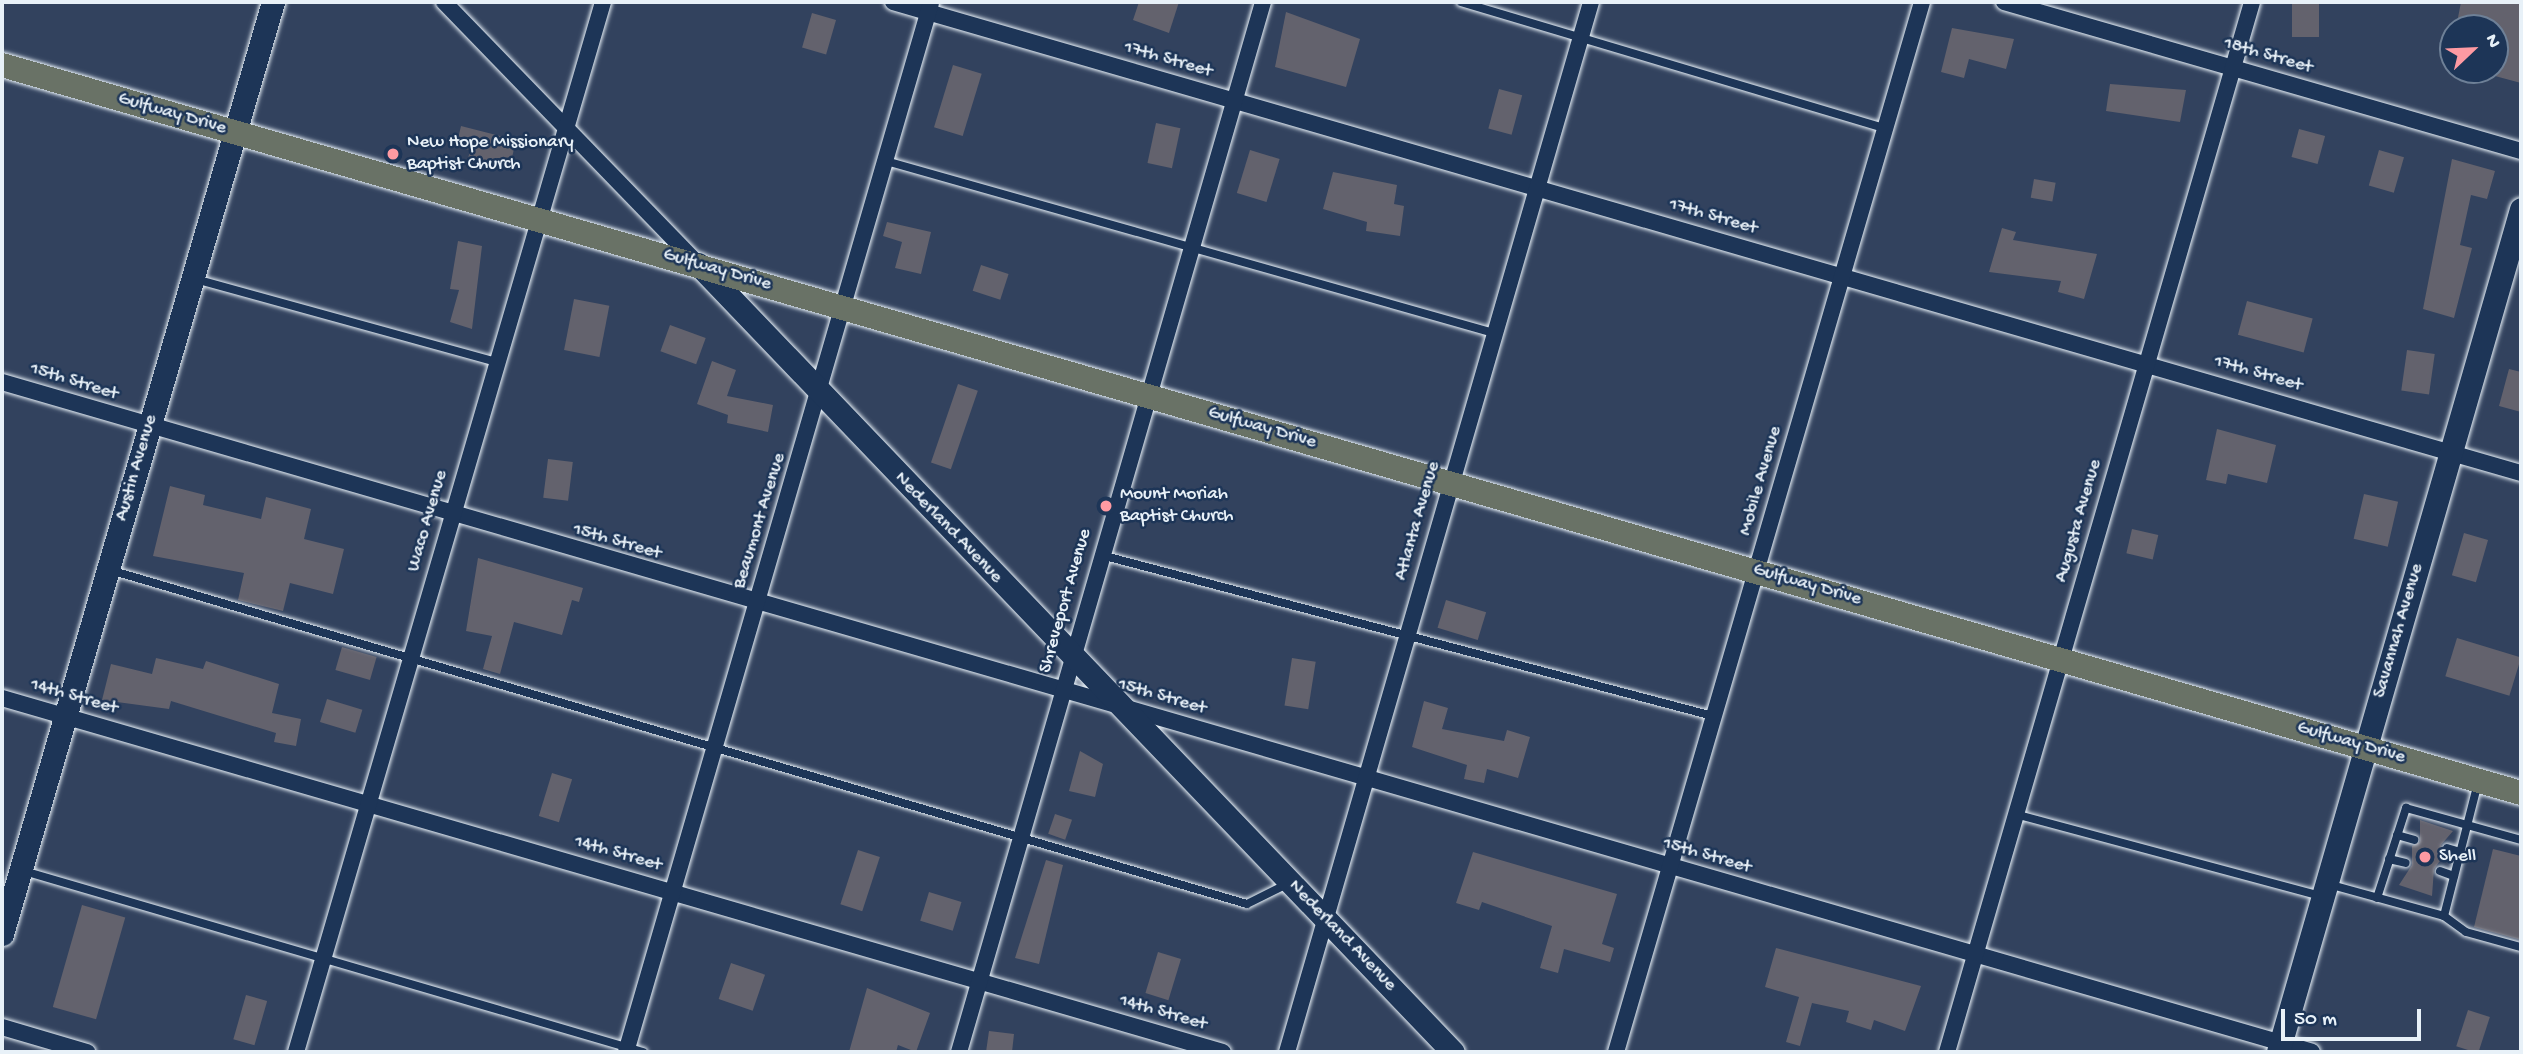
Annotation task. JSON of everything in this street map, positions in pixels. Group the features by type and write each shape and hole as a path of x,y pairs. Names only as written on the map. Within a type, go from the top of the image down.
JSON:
{"main road":[{"name":"Gulfway Drive","path":"2,65 2521,793"}],"street":[{"name":"Austin Avenue","path":"2,934 68,717 107,570 273,2"},
{"name":"Nederland Avenue","path":"444,2 1453,1052"},
{"name":"Waco Avenue","path":"296,1052 371,804 410,659 603,2"},
{"name":"17th Street","path":"893,2 930,7 1234,101 2521,472"},
{"name":"Shreveport Avenue","path":"959,1052 1061,692 1263,2"},
{"name":"Atlanta Avenue","path":"1287,1052 1591,2"},
{"name":"Mobile Avenue","path":"1616,1052 1922,2"},
{"name":"18th Street","path":"2004,2 2521,151"},
{"name":"Augusta Avenue","path":"1947,1052 2252,2"},
{"name":"Beaumont Avenue","path":"632,1051 713,751 821,397 843,307 930,7"},
{"name":"Savannah Avenue","path":"2279,1048 2521,209"},
{"name":"15th Street","path":"2,382 148,429 1061,692 1120,706 1975,955 2279,1048 2312,1052"},
{"name":"14th Street","path":"2,698 1223,1052"},
{"path":"2,1027 87,1052"}],"lane":[{"path":"1461,2 1885,128"},
{"path":"886,161 1494,333"},
{"path":"191,278 496,362"},
{"path":"1101,555 1409,631 1713,716"},
{"path":"107,570 713,751 1247,904 1291,882"},
{"path":"2444,916 2479,780"},
{"path":"2377,898 2406,808 2521,840"},
{"path":"2015,814 2324,890 2377,898 2444,916 2466,932 2521,947"},
{"path":"2397,835 2414,840"},
{"path":"2447,848 2460,852"},
{"path":"2389,859 2406,863"},
{"path":"20,870 632,1051"},
{"path":"2440,871 2454,876"}],"building":[{"path":"1139,2 1179,2 1169,33 1133,20"},
{"path":"2292,2 2319,2 2319,37 2292,37"},
{"path":"2461,2 2521,2 2521,83 2509,80 2509,14 2459,14"},
{"path":"1286,12 1360,39 1346,87 1275,67"},
{"path":"812,13 836,20 826,54 802,48"},
{"path":"1952,28 2014,39 2006,69 1969,59 1964,78 1941,72"},
{"path":"953,65 982,74 963,136 934,127"},
{"path":"2110,84 2186,90 2180,122 2106,111"},
{"path":"1499,89 1522,95 1512,135 1488,129"},
{"path":"1156,123 1180,128 1172,168 1147,163"},
{"path":"461,126 516,140 511,162 497,158 495,166 468,159 470,150 456,147"},
{"path":"2299,129 2325,136 2318,164 2291,157"},
{"path":"1250,150 1280,159 1266,202 1237,193"},
{"path":"2379,150 2404,157 2394,193 2369,186"},
{"path":"2452,159 2495,171 2487,199 2471,195 2460,245 2472,248 2454,318 2423,309"},
{"path":"1333,172 1397,185 1394,204 1404,206 1400,236 1366,231 1367,222 1323,209"},
{"path":"2034,179 2056,183 2052,202 2031,198"},
{"path":"887,222 931,232 921,274 895,268 902,242 883,236"},
{"path":"2002,228 2016,232 2013,240 2097,254 2084,299 2058,292 2061,281 1989,272"},
{"path":"458,241 482,246 472,329 450,322 459,290 450,289"},
{"path":"981,265 1009,274 1000,300 973,291"},
{"path":"574,299 609,306 599,357 564,350"},
{"path":"2247,301 2313,319 2304,352 2238,335"},
{"path":"670,325 706,338 696,364 660,351"},
{"path":"2407,350 2435,354 2429,394 2401,391"},
{"path":"712,361 736,370 727,396 773,405 768,432 727,423 728,415 697,404"},
{"path":"2509,369 2521,372 2521,412 2499,406"},
{"path":"958,384 978,391 951,469 931,462"},
{"path":"2217,429 2276,445 2267,483 2228,474 2226,484 2206,480"},
{"path":"548,459 573,462 568,501 543,498"},
{"path":"170,486 205,495 203,505 261,519 266,497 311,509 304,539 344,549 333,594 290,583 283,611 238,600 244,573 153,556"},
{"path":"2364,494 2398,502 2388,547 2354,539"},
{"path":"2132,529 2158,535 2153,559 2126,553"},
{"path":"2464,533 2488,540 2476,582 2452,575"},
{"path":"478,558 583,588 579,602 572,600 562,635 514,622 500,674 483,669 492,636 466,631"},
{"path":"1446,600 1486,612 1478,640 1438,628"},
{"path":"2457,638 2521,658 2509,696 2445,676"},
{"path":"342,647 377,657 370,680 335,670"},
{"path":"156,658 203,669 206,661 279,684 272,713 301,719 296,746 274,742 276,733 171,701 169,709 102,700 111,664 152,674"},
{"path":"1292,658 1316,662 1308,709 1284,705"},
{"path":"327,699 362,710 355,733 320,722"},
{"path":"1424,701 1448,708 1442,729 1504,741 1507,730 1530,737 1518,778 1487,769 1484,783 1464,779 1467,765 1412,747"},
{"path":"1080,751 1103,764 1095,797 1069,791"},
{"path":"552,773 572,779 559,822 539,816"},
{"path":"1055,814 1072,820 1065,840 1048,834"},
{"path":"2420,820 2453,831 2441,845 2445,854 2434,869 2432,896 2399,885 2412,865 2412,846 2420,842"},
{"path":"2493,849 2521,856 2521,940 2474,927"},
{"path":"858,850 880,857 862,911 840,904"},
{"path":"1473,852 1617,894 1602,944 1614,948 1610,962 1564,949 1558,973 1540,968 1552,926 1482,902 1479,910 1456,903"},
{"path":"1046,860 1063,865 1039,964 1015,958"},
{"path":"929,892 962,902 953,931 920,921"},
{"path":"82,905 125,917 96,1019 53,1007"},
{"path":"1776,948 1921,986 1905,1031 1874,1020 1871,1030 1846,1022 1849,1011 1812,1003 1800,1046 1786,1042 1799,997 1765,987"},
{"path":"1158,952 1181,959 1168,1000 1145,993"},
{"path":"731,963 765,975 753,1011 719,999"},
{"path":"867,988 930,1013 916,1052 898,1045 896,1052 849,1052"},
{"path":"246,995 267,1001 254,1045 233,1039"},
{"path":"2468,1010 2490,1017 2479,1052 2456,1046"},
{"path":"989,1031 1014,1034 1012,1052 986,1052"}],"place":[{"name":"New Hope Missionary Baptist Church","path":"393,154"},
{"name":"Mount Moriah Baptist Church","path":"1106,506"},
{"name":"Shell","path":"2425,857"}]}
